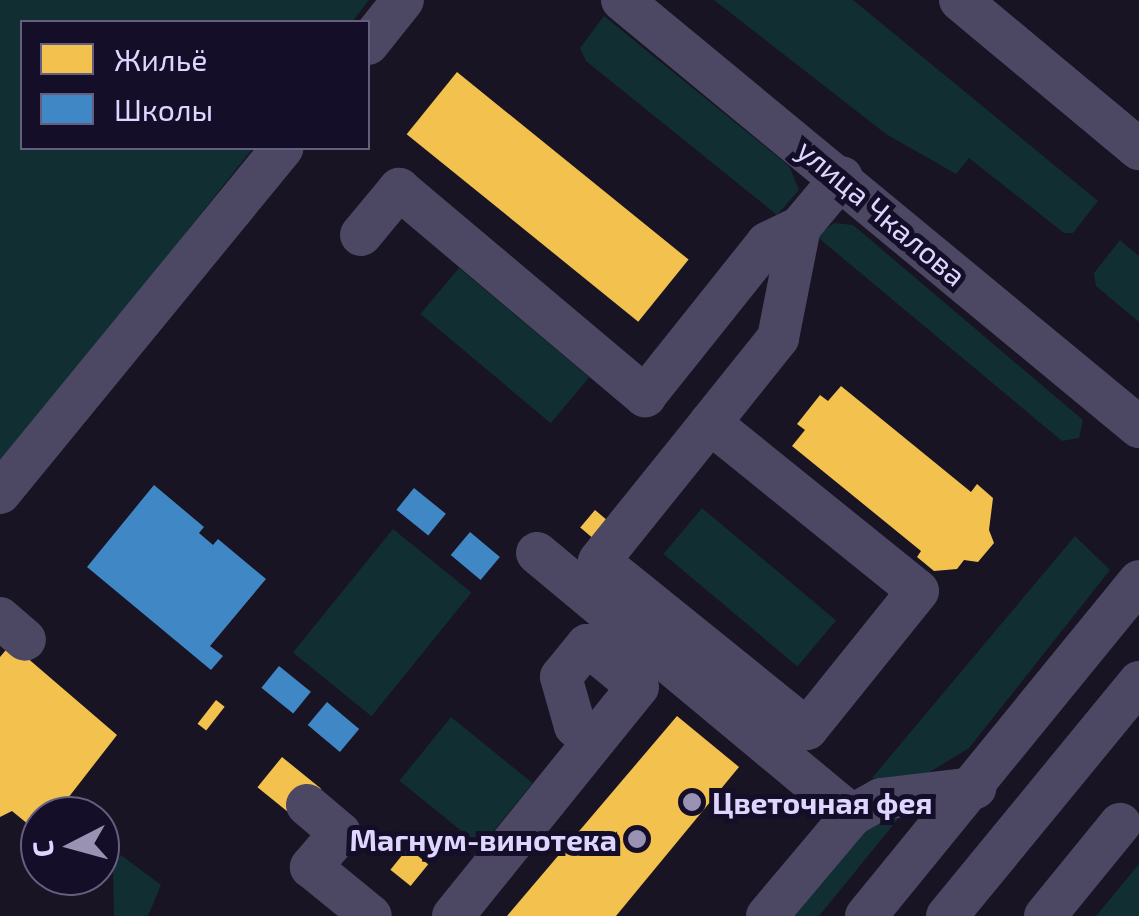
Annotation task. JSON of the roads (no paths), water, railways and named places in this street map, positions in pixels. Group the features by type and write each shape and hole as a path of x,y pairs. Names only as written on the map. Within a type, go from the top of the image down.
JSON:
{"street":[{"path":"370,41 403,0"},
{"name":"улица Чкалова","path":"622,0 842,177 1139,427"},
{"path":"973,4 1139,150"},
{"path":"0,493 280,150"},
{"path":"361,234 400,189 645,396 767,243 800,227 842,177"},
{"path":"710,423 918,591 807,729 599,561 778,338 800,227"},
{"path":"537,552 852,815"},
{"path":"866,916 1139,581"},
{"path":"947,916 1139,682"},
{"path":"453,916 594,741"},
{"path":"767,916 852,815 881,800 974,788"},
{"path":"307,806 340,832 311,867 370,916"},
{"path":"1045,916 1120,824"}],"place":[{"name":"Цветочная фея","path":"692,802"},
{"name":"Магнум-винотека","path":"637,839"}]}
